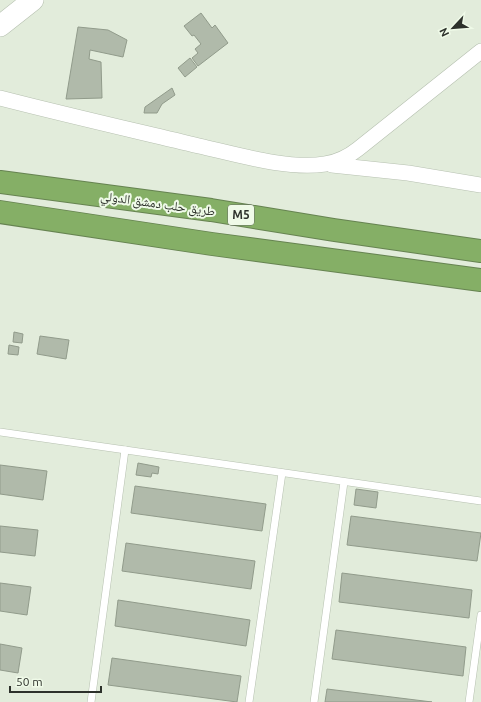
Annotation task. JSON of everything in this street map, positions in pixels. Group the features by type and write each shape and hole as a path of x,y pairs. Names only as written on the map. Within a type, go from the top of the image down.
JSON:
{"highway":[{"name":"طريق حلب دمشق الدولي","path":"0,182 211,210 334,230 481,251"},
{"path":"211,210 210,225 212,244"},
{"path":"0,212 212,244 481,280"}],"main road":[{"path":"0,10 13,0"},
{"path":"0,26 33,0"}],"street":[{"path":"325,164 346,158 352,154 481,51"},
{"path":"0,98 256,159 296,165 325,164 408,173 481,185"}],"lane":[{"path":"0,432 481,501"},
{"path":"91,702 125,450"},
{"path":"250,702 282,473"},
{"path":"314,702 344,482"},
{"path":"469,702 481,615"}],"building":[{"path":"201,13 212,28 215,25 228,43 198,66 192,58 198,53 195,49 201,44 184,26"},
{"path":"78,27 108,30 127,40 123,57 90,50 89,59 101,62 102,98 66,99"},
{"path":"190,58 197,67 185,77 178,68"},
{"path":"172,88 175,95 162,104 157,113 144,113 145,107"},
{"path":"14,332 23,334 22,343 13,342"},
{"path":"40,336 69,340 66,359 37,354"},
{"path":"9,345 19,347 18,355 8,354"},
{"path":"138,463 159,467 158,474 152,473 151,477 136,475"},
{"path":"0,465 47,471 43,500 0,494"},
{"path":"135,486 266,504 262,531 131,513"},
{"path":"356,489 378,492 376,508 354,505"},
{"path":"351,516 481,533 477,561 347,545"},
{"path":"0,526 38,530 35,556 0,552"},
{"path":"126,543 255,561 251,589 122,571"},
{"path":"342,573 472,590 469,618 339,602"},
{"path":"0,583 31,587 27,615 0,611"},
{"path":"118,600 250,620 246,646 115,626"},
{"path":"336,630 466,647 463,676 332,659"},
{"path":"0,644 22,648 18,673 0,670"},
{"path":"112,658 241,676 237,702 108,685"},
{"path":"327,689 432,702 325,702"}]}
